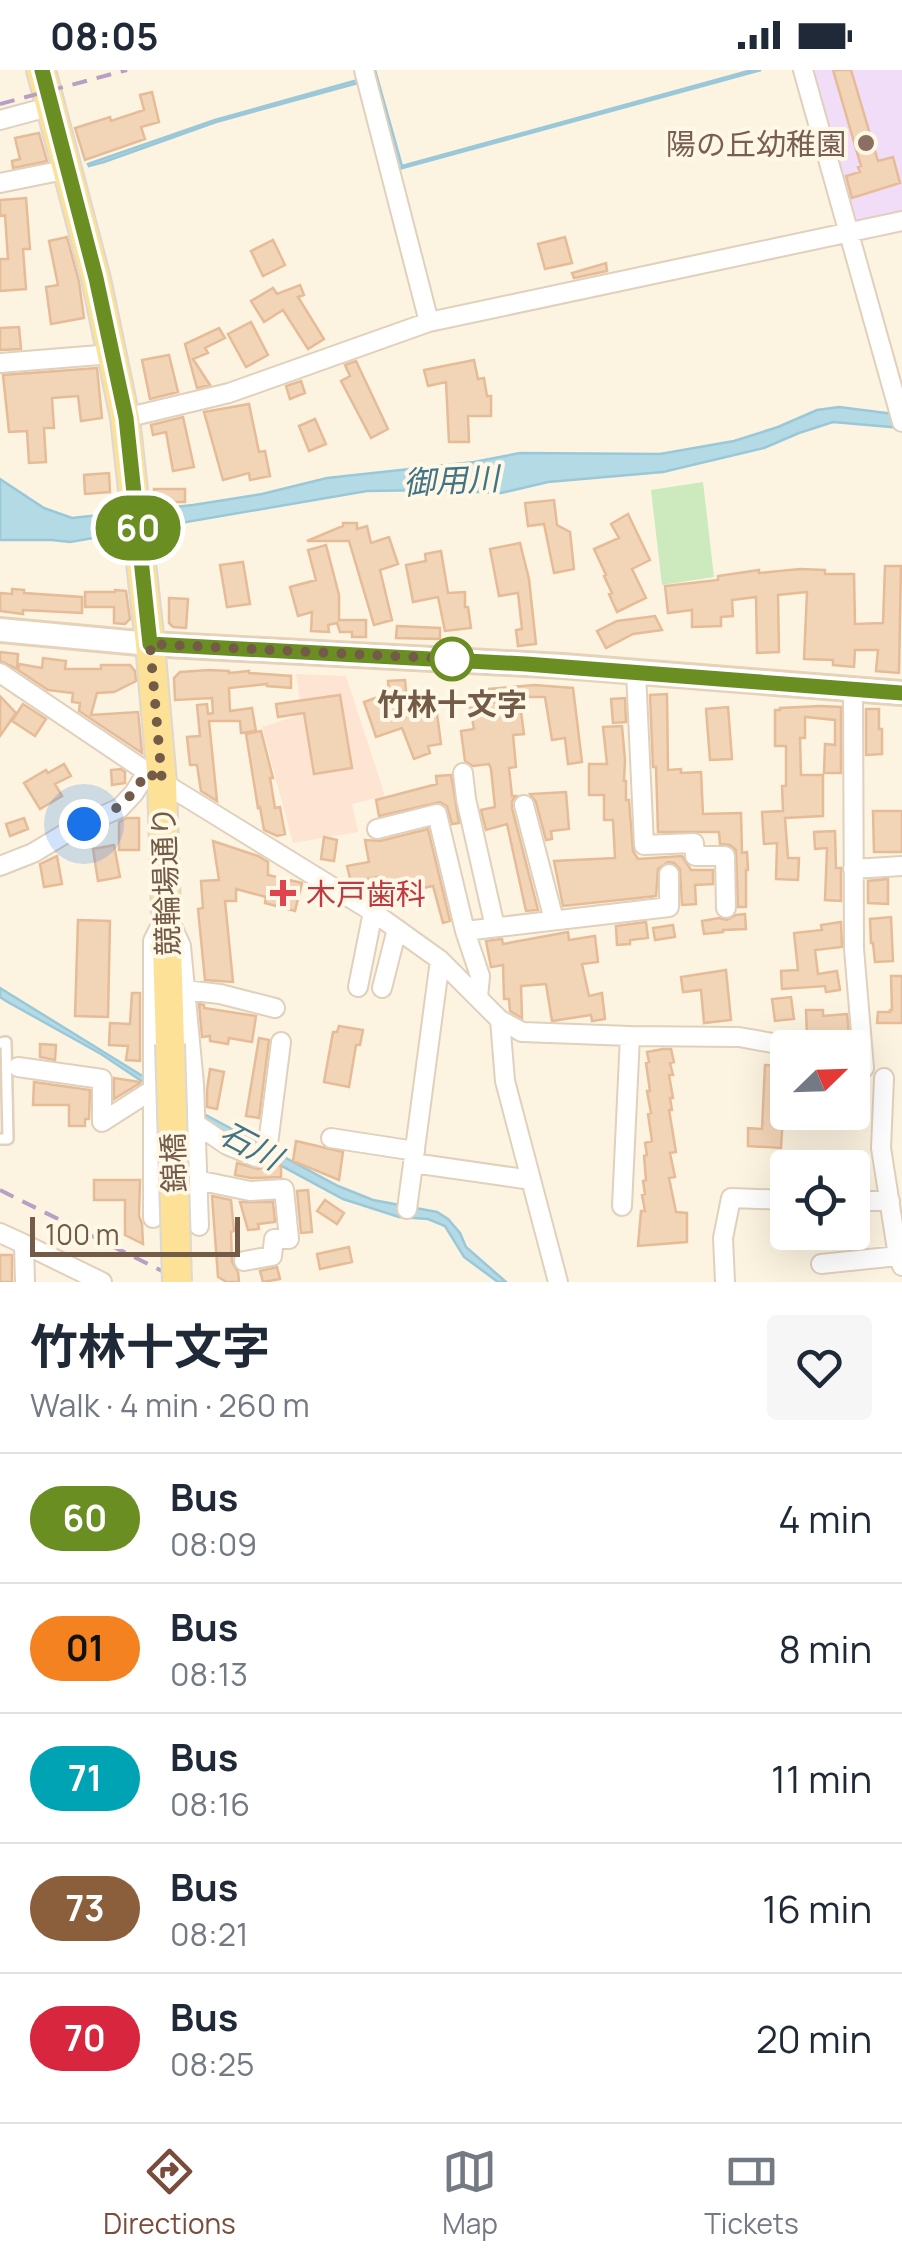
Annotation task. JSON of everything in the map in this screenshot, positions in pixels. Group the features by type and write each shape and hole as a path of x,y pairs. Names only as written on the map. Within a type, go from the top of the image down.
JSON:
{"main road":[{"name":"競輪場通り","path":"42,70 96,278 126,418 150,644 170,1044"},
{"path":"0,630 150,644 453,659 902,693"},
{"name":"錦橋","path":"170,1044 177,1282"}],"street":[{"path":"364,70 429,322"},
{"path":"803,70 900,414"},
{"path":"0,120 52,106"},
{"path":"0,183 69,170"},
{"path":"126,418 229,393 429,322 902,220"},
{"path":"0,363 112,354"},
{"path":"636,672 644,845 694,844 695,856 725,856 726,908"},
{"path":"0,673 154,777 373,912 440,960 500,1020 522,1032 739,1037 770,1043"},
{"path":"853,689 857,1030"},
{"path":"463,773 495,927"},
{"path":"0,866 120,808 154,777"},
{"path":"524,805 554,920"},
{"path":"377,829 437,814 464,932 480,976 478,998"},
{"path":"854,869 902,866"},
{"path":"464,932 670,907 669,874"},
{"path":"358,988 373,912"},
{"path":"166,914 181,946 186,990 199,1226"},
{"path":"154,1218 152,941 166,914"},
{"path":"382,988 397,929"},
{"path":"407,1209 440,960"},
{"path":"186,990 275,1008"},
{"path":"500,1020 505,1081 558,1282"},
{"path":"622,1206 630,1036"},
{"path":"196,1124 227,1145 256,1157 268,1144 281,1042"},
{"path":"18,1067 102,1079 102,1122 152,1090"},
{"path":"821,1264 900,1261 882,1148 893,1082 870,1071"},
{"path":"331,1138 531,1180"},
{"path":"197,1180 250,1191 284,1189 289,1239 274,1239 272,1256 244,1261"},
{"path":"725,1282 723,1238 731,1198 770,1199"},
{"path":"870,1201 890,1202"},
{"path":"0,1232 102,1282"},
{"path":"24,1244 25,1282"}],"lane":[{"path":"0,1043 6,1042 8,1139 0,1139"}],"shaded area":[{"name":"陽の丘幼稚園","path":"809,70 902,70 902,215 852,226"},
{"path":"296,674 346,676 385,796 352,804 358,832 293,843 262,727 302,714"}],"green space":[{"path":"703,482 714,577 662,585 651,490"}],"water":[{"path":"372,70 402,166 761,70 399,169"},
{"path":"358,83 216,122 104,162 88,164 215,120"},
{"name":"御用川","path":"839,407 902,415 902,428 833,422 764,448 663,472 548,482 501,493 367,491 70,542 0,540 0,479 44,508 72,518 193,505 327,478 474,462 520,453 660,454 734,441 817,410"},
{"name":"石川","path":"0,988 204,1114 338,1186 373,1200 437,1212 460,1233 466,1247 506,1282 498,1282 464,1257 445,1226 428,1219 399,1217 343,1199 215,1130 101,1054 6,1001 0,997"}],"building":[{"path":"833,70 851,70 878,161 893,157 900,183 852,198 846,176 860,172 861,166"},
{"path":"152,92 159,122 141,127 145,139 85,160 75,128 144,110 140,95"},
{"path":"39,133 47,161 13,168 12,161 20,159 15,138"},
{"path":"26,198 30,249 23,249 26,289 0,291 0,259 8,259 0,200"},
{"path":"67,237 84,318 51,324 46,287 58,285 49,241"},
{"path":"565,237 572,263 545,269 538,244"},
{"path":"273,240 285,265 263,276 251,251"},
{"path":"606,263 607,271 574,278 572,273"},
{"path":"300,285 304,295 298,297 324,339 308,349 283,310 264,322 251,301 273,288 277,294"},
{"path":"251,322 268,355 246,367 228,334"},
{"path":"19,327 21,349 0,350 0,328"},
{"path":"219,328 225,338 205,348 208,353 193,359 210,385 197,388 185,344"},
{"path":"169,355 178,392 150,399 142,360"},
{"path":"474,360 478,379 484,378 487,396 491,396 491,416 468,416 469,442 449,442 446,382 428,386 424,370"},
{"path":"356,361 388,429 371,438 341,381 350,376 345,365"},
{"path":"97,368 102,418 81,421 78,396 52,398 54,428 44,428 46,462 29,463 27,431 9,432 3,375"},
{"path":"301,381 305,393 290,399 286,386"},
{"path":"249,404 259,452 265,451 270,476 250,480 249,473 223,480 204,412"},
{"path":"183,417 194,467 173,471 166,432 153,435 151,425"},
{"path":"315,419 326,444 309,451 299,426"},
{"path":"109,473 110,492 85,494 84,475"},
{"path":"154,489 185,489 185,502 154,502"},
{"path":"554,500 557,525 570,532 574,569 554,573 544,524 528,526 525,503"},
{"path":"628,514 650,560 632,569 646,598 617,612 594,549 619,538 611,524"},
{"path":"343,523 357,523 357,529 367,526 371,543 389,537 398,564 380,570 392,620 374,625 349,541 307,541"},
{"path":"520,543 529,579 536,644 518,646 516,630 522,629 518,593 499,596 490,549"},
{"path":"326,545 339,595 339,620 366,620 366,637 340,632 337,623 328,625 329,632 311,631 312,612 298,616 290,587 316,580 308,550"},
{"path":"441,551 448,593 465,592 471,628 445,631 438,597 413,602 406,565 426,561 425,554"},
{"path":"243,562 250,604 227,607 220,565"},
{"path":"885,566 901,566 899,673 876,671 878,650 855,650 854,667 833,665 833,660 804,659 807,592 778,595 779,652 757,653 756,597 732,600 733,616 721,617 721,626 692,627 692,610 668,613 665,586 759,570 825,570 825,574 854,574 855,624 883,623"},
{"path":"12,589 82,597 82,613 0,611 0,593 12,594"},
{"path":"126,591 130,619 125,624 114,623 114,607 85,607 85,592"},
{"path":"169,598 188,599 186,628 169,623"},
{"path":"655,616 662,630 633,634 606,648 597,631 617,621"},
{"path":"397,626 440,628 440,639 396,638"},
{"path":"0,652 18,654 17,669 0,661"},
{"path":"43,658 66,661 65,669 130,665 136,681 114,692 97,693 91,715 138,712 142,753 79,711 80,703 72,702 73,693 48,690 18,670 19,664 42,668"},
{"path":"209,670 291,676 291,688 267,684 229,688 230,711 252,708 256,731 241,733 240,721 209,721 217,801 201,791 197,765 190,765 187,737 200,736 197,705 207,704 208,714 213,713 212,698 175,700 174,678 180,672"},
{"path":"405,680 407,702 435,698 441,744 428,746 430,753 414,759 402,728 376,737 364,702 389,693 388,681"},
{"path":"534,685 573,688 582,762 568,764 565,738 552,740 545,697 519,697 524,734 513,735 516,767 509,768 512,796 516,796 512,808 538,910 526,911 507,824 486,830 481,810 495,807 491,769 489,764 473,766 465,761 461,731 474,729 470,708 497,702 497,697 489,697 489,689"},
{"path":"667,694 668,770 701,772 703,814 741,813 742,853 747,852 748,870 746,907 738,907 736,850 720,844 719,832 658,832 650,695"},
{"path":"340,695 352,768 314,774 304,713 278,717 276,704"},
{"path":"0,696 16,713 0,736"},
{"path":"625,698 626,722 613,723 611,699"},
{"path":"23,704 46,719 35,736 12,721"},
{"path":"728,707 732,759 710,760 706,709"},
{"path":"841,707 841,773 824,773 825,744 835,745 835,720 805,717 805,738 800,738 801,775 823,775 823,816 785,818 788,858 799,858 798,880 776,879 777,843 764,844 762,812 783,811 786,746 775,746 775,710"},
{"path":"866,709 879,709 882,754 866,755"},
{"path":"622,726 633,851 638,859 682,856 691,870 713,870 713,884 695,885 696,904 682,905 680,869 668,862 658,869 656,896 563,906 554,861 615,858 613,820 604,820 604,795 589,795 589,764 607,764 603,727"},
{"path":"261,731 273,778 275,808 280,807 285,834 277,836 264,830 246,734"},
{"path":"64,764 71,776 55,784 62,796 40,809 24,783"},
{"path":"111,770 125,772 125,783 112,785"},
{"path":"451,775 459,823 452,824 447,806 440,802 379,816 376,800 437,784 436,776"},
{"path":"566,792 569,829 551,831 552,839 546,840 536,802 530,794"},
{"path":"873,811 902,811 902,852 874,852"},
{"path":"24,818 28,829 10,836 6,824"},
{"path":"139,818 139,850 119,850 119,822"},
{"path":"428,829 450,921 443,923 433,886 399,893 400,897 384,901 378,877 351,882 347,866 369,862 365,840 380,841"},
{"path":"835,831 841,901 825,900 827,848 815,849 814,832"},
{"path":"324,837 337,840 334,861 321,859"},
{"path":"213,841 268,862 268,875 302,883 295,911 236,889 236,901 225,901 233,982 205,980 198,909 203,908 201,881 219,880"},
{"path":"114,845 120,877 98,881 93,849"},
{"path":"57,856 62,884 44,887 40,864"},
{"path":"888,879 888,904 868,903 868,881"},
{"path":"745,914 746,929 704,934 702,921 727,920"},
{"path":"891,917 893,961 875,962 870,919"},
{"path":"78,920 110,921 108,1017 75,1016"},
{"path":"646,922 648,938 617,945 616,926"},
{"path":"841,922 842,947 815,950 818,974 837,971 840,990 826,992 825,986 782,989 781,971 798,970 794,933 822,930 821,925"},
{"path":"673,925 675,937 655,940 653,928"},
{"path":"568,932 569,940 595,936 598,962 582,964 589,996 602,993 605,1019 592,1021 591,1015 552,1021 546,984 521,986 522,1018 510,1011 509,999 504,999 503,965 491,967 486,941 502,939 503,944"},
{"path":"726,970 731,1020 704,1023 701,990 683,992 681,977"},
{"path":"891,976 902,976 902,1023 877,1023 878,1012 892,1010"},
{"path":"132,993 140,993 140,1061 126,1060 128,1046 109,1045 110,1023 130,1024"},
{"path":"791,997 794,1019 775,1021 772,999"},
{"path":"199,1004 256,1016 252,1042 229,1038 228,1044 210,1041 210,1036 202,1037"},
{"path":"806,1010 823,1010 823,1016 847,1014 848,1030 807,1030"},
{"path":"339,1026 363,1030 360,1045 356,1045 349,1087 324,1082 333,1032"},
{"path":"259,1038 269,1040 259,1118 246,1116"},
{"path":"40,1044 56,1045 55,1060 40,1057"},
{"path":"671,1049 674,1062 670,1063 673,1098 669,1110 676,1152 670,1153 675,1177 669,1178 676,1212 687,1213 687,1242 638,1246 641,1211 645,1211 645,1143 652,1141 647,1052"},
{"path":"765,1065 770,1065 770,1130 782,1130 781,1148 748,1146 748,1128 762,1129"},
{"path":"210,1069 224,1072 217,1109 207,1107"},
{"path":"114,1078 140,1082 140,1083 114,1099"},
{"path":"34,1082 90,1090 85,1126 69,1126 69,1105 33,1105"},
{"path":"296,1141 343,1152 339,1180 293,1161"},
{"path":"237,1163 258,1169 281,1165 281,1177 235,1175"},
{"path":"94,1180 140,1180 143,1244 125,1235 125,1200 94,1200"},
{"path":"308,1190 312,1232 301,1233 297,1191"},
{"path":"212,1196 231,1200 232,1262 239,1282 218,1277"},
{"path":"325,1200 344,1213 337,1224 317,1211"},
{"path":"240,1202 273,1202 275,1222 248,1230"},
{"path":"349,1247 352,1262 320,1269 317,1254"},
{"path":"0,1255 12,1255 12,1282 0,1282"},
{"path":"277,1267 280,1279 263,1282 260,1271"}],"railway":[{"path":"0,104 127,70"},
{"path":"0,1190 184,1282"}],"bus line":[{"name":"60","path":"42,70 96,278 126,418 150,644 453,659 902,693"}],"place":[{"name":"陽の丘幼稚園","path":"866,143"},
{"name":"竹林十文字","path":"452,659"},
{"name":"木戸歯科","path":"283,893"}],"route":[{"path":"84,824 120,808 147,772 162,782 150,644 452,659"}]}
